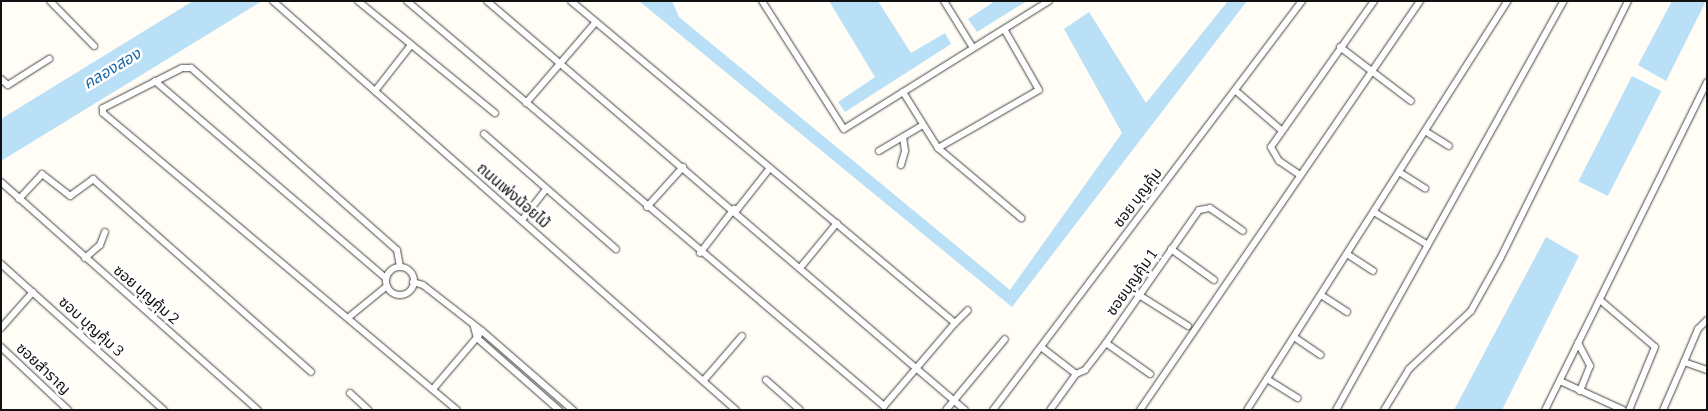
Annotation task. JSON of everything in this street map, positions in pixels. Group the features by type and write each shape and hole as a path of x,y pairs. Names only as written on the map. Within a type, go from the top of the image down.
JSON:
{"street":[{"path":"50,1 94,46"},
{"path":"358,1 495,113"},
{"path":"407,1 882,408 968,310"},
{"path":"487,1 735,210 965,410"},
{"path":"571,1 956,323"},
{"path":"762,1 842,128 1049,1"},
{"path":"944,1 973,48"},
{"name":"ซอย บุญคุ้ม","path":"993,410 1236,91 1302,1"},
{"path":"1300,175 1279,161 1272,151 1281,130 1374,1"},
{"path":"1140,410 1420,1"},
{"path":"1247,410 1508,1"},
{"path":"1336,410 1564,1"},
{"path":"1384,410 1409,369 1471,311 1505,251 1628,1"},
{"name":"ถนนเพ่งน้อยไม้","path":"275,4 736,410"},
{"path":"526,103 596,22"},
{"path":"938,148 1040,90 1004,29"},
{"path":"374,91 411,45"},
{"path":"1340,48 1373,70 1411,101"},
{"path":"1,79 8,85 49,59"},
{"path":"400,267 397,250 191,68 182,68 105,106 103,113 349,317 457,410"},
{"path":"155,82 386,278"},
{"path":"1546,410 1707,82"},
{"path":"1236,91 1281,130"},
{"path":"903,92 938,148 1021,218"},
{"path":"880,151 923,125"},
{"path":"1425,130 1449,146"},
{"path":"484,134 616,249"},
{"path":"901,164 905,151 903,137"},
{"path":"647,208 683,167"},
{"path":"700,252 770,168"},
{"path":"1399,172 1425,188"},
{"path":"18,200 42,174 70,196 94,179 311,372"},
{"name":"ซอย บุญคุ้ม 2","path":"1,182 18,200 258,410"},
{"path":"522,220 546,189"},
{"name":"ซอยบุญคุ้ม 1","path":"1076,374 1085,370 1106,343 1199,210 1210,208 1243,230"},
{"path":"1374,212 1428,245"},
{"path":"800,268 837,223"},
{"path":"85,258 100,245 105,232"},
{"path":"1171,249 1214,280"},
{"path":"1347,254 1373,271"},
{"name":"ซอบ บุญคุ้ม 3","path":"1,264 164,410"},
{"path":"400,267 411,273 414,282 411,289 403,294 393,293 387,286 386,278 390,271 400,267"},
{"path":"414,282 424,285 474,327 482,331 573,410"},
{"path":"349,317 387,286"},
{"path":"1,328 33,292"},
{"path":"1139,295 1188,326"},
{"path":"1321,295 1347,312"},
{"path":"1600,300 1655,347 1628,410"},
{"path":"1663,410 1698,329 1707,320"},
{"path":"474,327 477,338 559,410"},
{"path":"433,389 482,331"},
{"path":"704,380 742,336"},
{"path":"946,410 1005,338"},
{"path":"1294,338 1321,355"},
{"path":"1106,343 1150,374"},
{"path":"1578,343 1590,366 1580,391"},
{"name":"ซอยสำราญ","path":"1,347 68,410"},
{"path":"1041,347 1076,374 1050,410"},
{"path":"1684,362 1707,370"},
{"path":"1267,379 1298,398"},
{"path":"766,380 800,410"},
{"path":"1560,381 1618,409"},
{"path":"350,393 368,410"}],"water":[{"name":"คลองสอง","path":"193,1 262,1 1,161 1,119"},
{"path":"639,1 672,1 679,17 1010,290 1122,133 1064,29 1089,12 1146,103 1228,1 1247,1 1012,307"},
{"path":"829,1 878,1 911,53 945,33 951,44 845,112 838,102 875,77"},
{"path":"995,1 1027,1 977,32 968,19"},
{"path":"1672,1 1706,1 1666,81 1638,65"},
{"path":"1632,76 1661,91 1608,196 1578,181"},
{"path":"1546,237 1579,256 1502,410 1454,410"}]}
